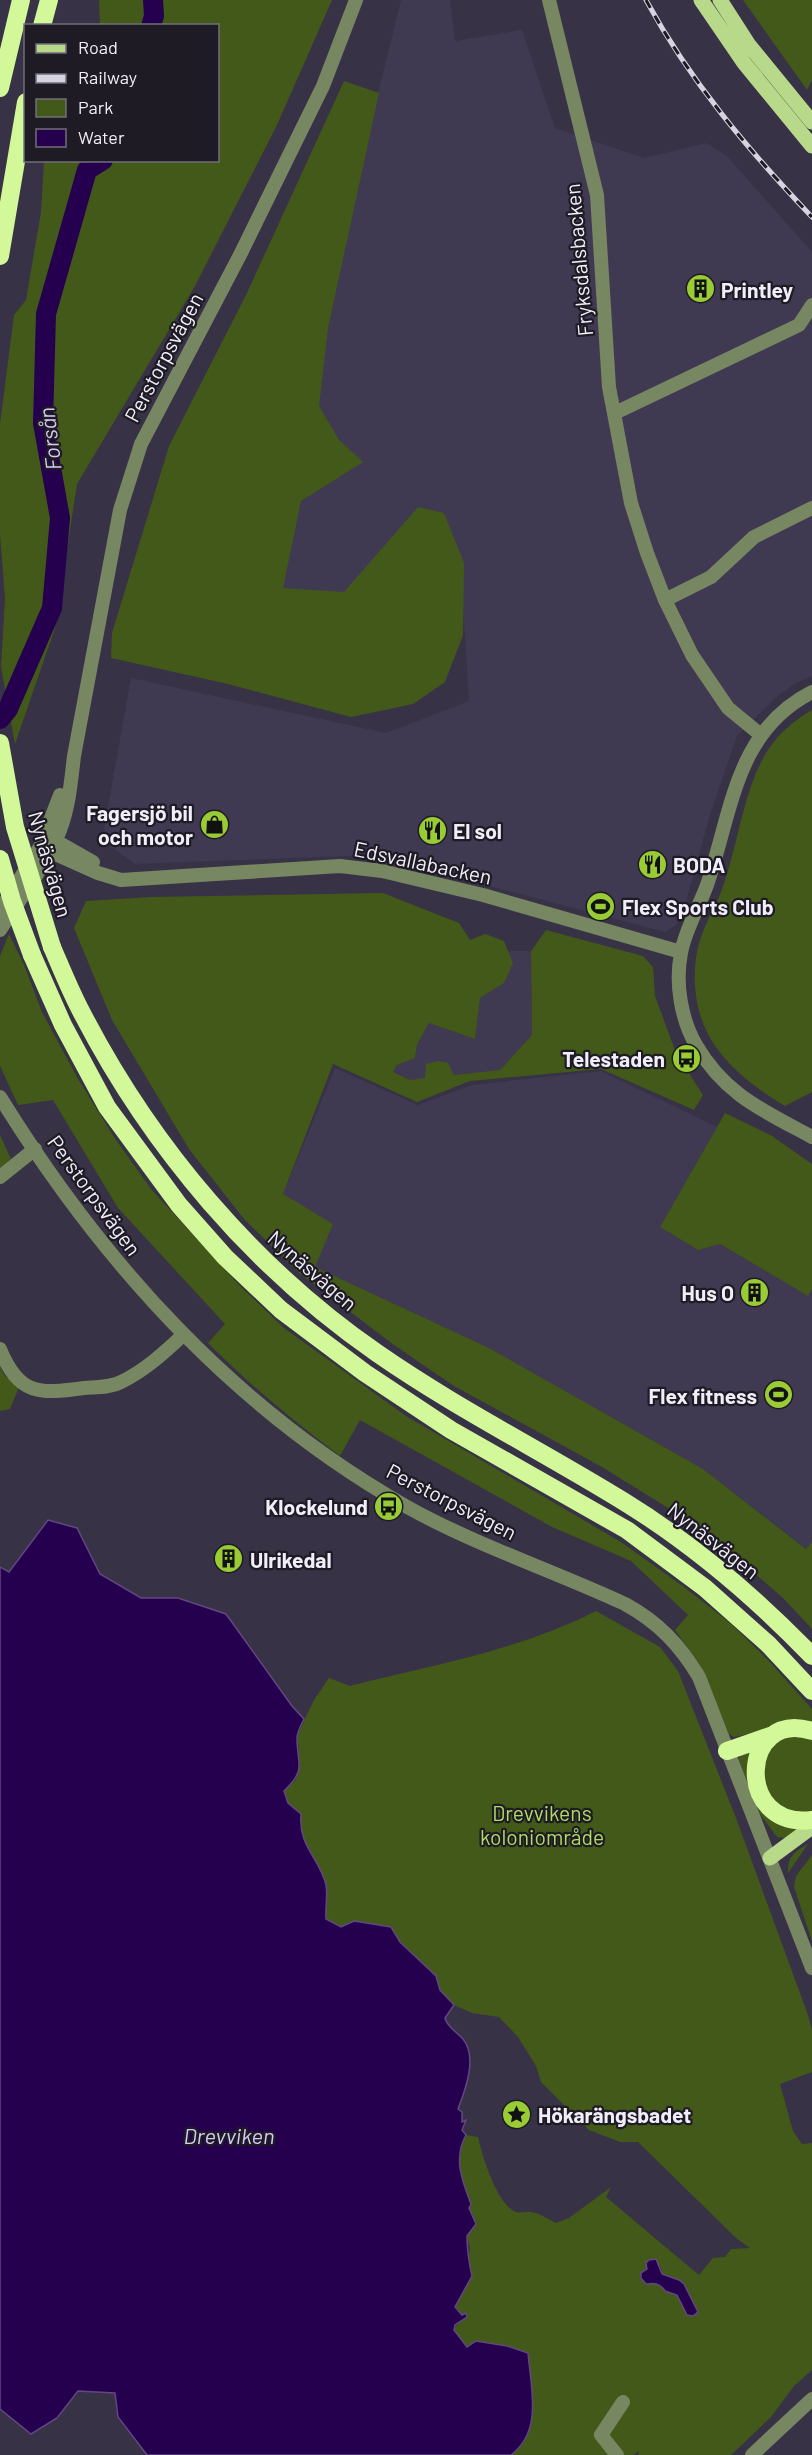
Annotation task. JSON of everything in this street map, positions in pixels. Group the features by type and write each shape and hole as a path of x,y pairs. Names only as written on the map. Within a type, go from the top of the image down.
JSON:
{"highway":[{"path":"0,88 21,0"},
{"path":"43,24 49,0"},
{"path":"0,256 24,114"},
{"name":"Nynäsvägen","path":"0,742 15,827 52,947 83,1016 134,1100 164,1145 197,1188 235,1230 300,1294 376,1352 460,1407 624,1502 670,1533 738,1587 787,1630 812,1656"},
{"name":"Nynäsvägen","path":"0,859 12,901 32,955 63,1025 107,1107 179,1204 225,1257 281,1310 365,1373 452,1430 627,1530 705,1588 768,1644 812,1691"},
{"path":"727,1751 784,1730 797,1728 812,1731"},
{"path":"773,1735 757,1759 754,1769 756,1787 765,1802 782,1816 794,1820 812,1820"}],"main road":[{"path":"701,0 744,63 812,146"},
{"path":"720,0 749,45 812,122"},
{"path":"771,1862 812,1827"},
{"path":"771,1862 812,1836"}],"street":[{"name":"Perstorpsvägen","path":"0,930 48,843 74,756 120,510 141,444 240,255 318,97 356,0"},
{"name":"Fryksdalsbacken","path":"549,0 597,195 609,387 632,503 647,553 665,600 692,655 728,708 761,735"},
{"path":"615,413 799,325 812,305"},
{"path":"665,600 711,577 753,537 812,508"},
{"path":"812,692 785,709 761,735 747,758 735,785 708,884 681,952 679,982 681,1005 696,1045 728,1087 762,1110 812,1137"},
{"name":"Perstorpsvägen","path":"0,910 48,843"},
{"name":"Edsvallabacken","path":"48,843 103,867 122,873 149,877 340,866 382,871 483,895 681,952"},
{"name":"Perstorpsvägen","path":"0,1097 81,1217 122,1269 183,1335 243,1391 342,1467 411,1508 642,1613 673,1640 699,1677 812,1968"},
{"path":"0,1178 35,1149"},
{"path":"0,1349 15,1378 29,1387 48,1393 119,1384 144,1369 183,1335"},
{"path":"752,2455 812,2399"},
{"path":"617,2455 601,2436 622,2402"}],"shaded area":[{"path":"401,0 450,0 455,41 522,30 555,128 644,158 706,143 727,156 812,252 812,676 793,685 775,698 737,736 710,815 684,909 676,925 665,932 372,855 135,864 102,840 131,678 386,733 469,701 456,546 344,594 281,590 318,410 324,335 363,154"},
{"path":"508,951 531,951 532,1035 500,1070 410,1080 393,1072 397,1065 415,1057 417,1045 429,1023 475,1039 480,998 504,983 512,963"},
{"name":"Telestaden","path":"335,1068 418,1105 472,1085 601,1071 717,1127 660,1227 698,1250 720,1244 808,1296 812,1289 812,1542 807,1549 703,1469 489,1348 315,1267 283,1194"}],"green space":[{"path":"99,0 332,0 277,125 195,286 77,484 55,628 15,744 1,667 5,598 0,534 0,424 14,315 26,300 41,212 44,162 219,162 219,24 100,24"},
{"path":"743,0 812,0 812,80 807,90"},
{"path":"344,81 379,93 328,328 319,406 339,440 363,462 301,501 283,588 344,592 418,507 444,513 464,563 463,635 445,682 413,704 351,717 228,684 111,658 112,633 169,446 246,295"},
{"path":"812,710 812,1092 785,1106 742,1075 718,1050 709,1036 697,1002 695,964 701,936 727,876 746,803 758,768 770,746 781,734 792,723"},
{"path":"383,893 459,923 470,940 485,934 504,941 513,963 504,983 480,998 475,1039 429,1023 417,1045 415,1058 397,1065 393,1072 410,1080 425,1078 426,1064 438,1061 448,1063 454,1075 500,1070 532,1035 531,951 546,930 643,956 653,967 655,996 676,1053 703,1095 694,1110 601,1069 470,1081 417,1102 333,1064 283,1194 333,1224 315,1267 489,1348 703,1469 806,1549 812,1542 812,1629 783,1598 735,1556 668,1508 602,1467 454,1386 394,1345 299,1273 244,1219 189,1149 112,1020 74,928 86,901 151,897"},
{"path":"9,934 42,1012 78,1079 114,1137 151,1189 238,1284 284,1328 406,1416 621,1542 684,1587 730,1623 768,1660 812,1709 812,1722 783,1723 734,1737 729,1734 699,1663 675,1630 688,1615 631,1561 552,1527 360,1420 340,1456 272,1402 208,1343 225,1324 118,1208 53,1100 18,1105 0,1066 0,956"},
{"path":"725,1113 772,1136 812,1164 812,1289 808,1296 720,1244 698,1250 660,1227"},
{"path":"0,1135 11,1159 0,1168"},
{"path":"0,1366 4,1375 19,1387 10,1409 0,1411"},
{"name":"Drevvikens koloniområde","path":"596,1611 660,1647 678,1671 736,1818 812,2030 812,2072 780,2084 793,2131 802,2144 812,2143 812,2370 794,2386 771,2417 731,2455 638,2455 639,2451 633,2455 511,2455 519,2449 468,2348 454,2330 462,2315 455,2307 472,2277 468,2261 470,2248 467,2236 473,2215 469,2208 471,2204 459,2161 466,2135 478,2137 497,2190 509,2208 516,2212 534,2213 556,2223 569,2218 611,2187 606,2197 699,2275 713,2258 725,2257 731,2249 750,2248 736,2238 638,2142 620,2142 589,2130 541,2082 536,2066 518,2037 499,2017 472,2013 454,2005 440,1990 436,1976 400,1942 391,1927 354,1921 341,1927 326,1919 326,1885 303,1836 301,1814 288,1803 284,1791 296,1780 299,1751 297,1736 314,1700 329,1678 350,1686 475,1655 567,1625","holes":["661,2267 662,2274 684,2284 694,2304 682,2301 677,2295 665,2291 641,2273 647,2269"]},
{"path":"786,1733 812,1735 812,1813 797,1813 785,1809 764,1792 763,1755"},
{"path":"757,1744 750,1782 806,1828 785,1838 777,1837 760,1814 739,1761 739,1754"},
{"path":"808,1844 788,1873 793,1855"},
{"path":"812,1855 812,1941 794,1887 796,1876"}],"water":[{"name":"Drevviken","path":"48,1520 77,1528 100,1574 141,1598 178,1598 226,1614 292,1706 304,1719 297,1736 298,1772 284,1791 288,1803 301,1814 301,1825 306,1844 326,1885 326,1919 341,1927 354,1921 391,1927 400,1942 436,1976 440,1990 454,2005 445,2018 450,2027 463,2039 470,2055 469,2074 458,2109 462,2112 462,2122 466,2120 462,2130 466,2135 459,2161 471,2204 469,2208 476,2224 467,2236 472,2276 455,2307 462,2315 466,2313 467,2317 455,2325 454,2330 467,2347 476,2341 507,2346 528,2353 533,2408 531,2421 528,2434 511,2455 147,2455 118,2417 115,2393 78,2391 57,2418 31,2434 0,2409 0,1567 9,1572"},
{"path":"656,2259 662,2274 684,2284 698,2312 693,2316 687,2315 677,2295 665,2291 657,2284 646,2284 641,2278 641,2273 647,2269 646,2263"}],"waterway":[{"name":"Forsån","path":"152,24 154,16 153,0"},
{"name":"Forsån","path":"0,719 8,709 52,608 60,518 43,423 46,314 87,170 100,162"}],"railway":[{"path":"646,0 701,87 743,141 812,217"}],"place":[{"name":"Printley","path":"700,289"},
{"name":"Fagersjö bil och motor","path":"214,824"},
{"name":"El sol","path":"432,830"},
{"name":"BODA","path":"652,864"},
{"name":"Flex Sports Club","path":"601,906"},
{"name":"Telestaden","path":"686,1058"},
{"name":"Hus O","path":"755,1292"},
{"name":"Flex fitness","path":"778,1395"},
{"name":"Klockelund","path":"389,1506"},
{"name":"Ulrikedal","path":"229,1559"},
{"name":"Hökarängsbadet","path":"517,2114"}]}
